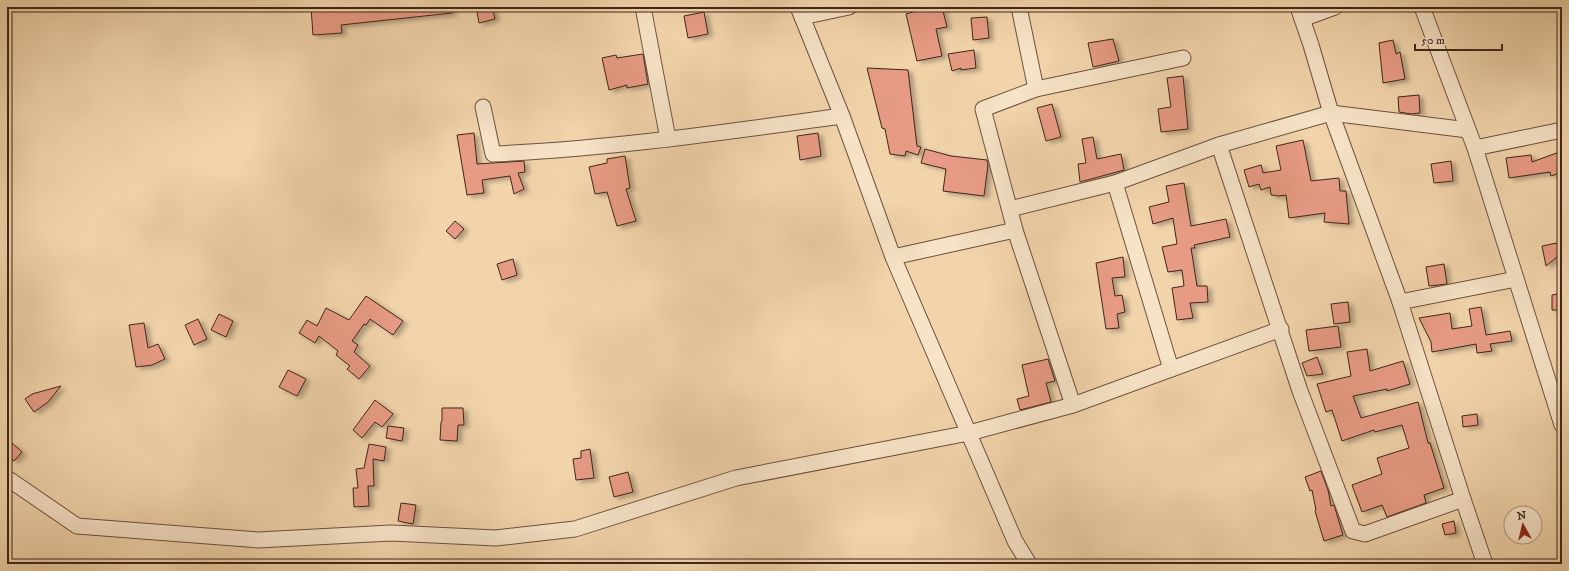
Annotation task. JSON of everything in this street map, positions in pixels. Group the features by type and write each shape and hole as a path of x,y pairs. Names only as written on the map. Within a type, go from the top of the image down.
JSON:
{"street":[{"path":"644,7 668,139"},
{"path":"849,7 800,12 842,116 893,257 1015,541 1029,564"},
{"path":"1019,7 1036,89"},
{"path":"1335,7 1300,13 1331,113 1400,302 1485,564"},
{"path":"1422,7 1475,148 1562,425"},
{"path":"1074,405 1015,230 983,109 1036,89 1183,58"},
{"path":"483,107 493,154 668,139 842,116"},
{"path":"1010,209 1115,183 1219,145 1331,113 1468,130"},
{"path":"1475,148 1562,130"},
{"path":"1219,145 1300,391 1353,531 1365,534 1463,499"},
{"path":"1115,183 1171,369"},
{"path":"893,257 1015,230"},
{"path":"1400,302 1516,280"},
{"path":"7,478 77,526 258,540 391,533 496,538 575,530 736,478 969,434 1074,405 1281,330"}],"building":[{"path":"311,7 452,7 452,13 341,25 342,33 313,35"},
{"path":"476,7 492,7 495,19 479,23"},
{"path":"929,7 942,7 947,27 936,29 942,56 917,61 906,14"},
{"path":"704,12 708,34 688,38 684,16"},
{"path":"987,17 989,38 973,40 971,18"},
{"path":"1113,39 1119,61 1093,67 1088,43"},
{"path":"1393,40 1396,54 1400,52 1405,79 1383,83 1379,43"},
{"path":"974,50 976,68 961,70 961,68 952,71 948,54"},
{"path":"643,54 648,84 627,88 627,85 609,90 602,58 616,55 617,58"},
{"path":"867,68 908,70 917,146 921,147 918,155 906,151 905,156 890,154 885,129 882,128"},
{"path":"1183,76 1188,129 1161,132 1158,109 1171,107 1167,78"},
{"path":"1419,95 1420,113 1411,114 1399,112 1398,97"},
{"path":"1052,104 1061,137 1046,141 1037,108"},
{"path":"474,133 477,164 524,161 525,172 518,173 524,189 514,194 510,176 482,180 484,193 467,195 457,135"},
{"path":"818,133 821,156 800,160 797,136"},
{"path":"1093,137 1097,159 1121,154 1124,170 1080,182 1078,164 1086,163 1082,139"},
{"path":"1303,140 1311,181 1339,178 1340,191 1346,191 1349,224 1324,222 1325,213 1289,218 1286,195 1271,195 1270,187 1261,190 1259,184 1249,187 1244,170 1261,165 1263,173 1281,170 1276,146"},
{"path":"925,149 951,156 987,160 988,165 984,196 943,191 946,169 921,163"},
{"path":"1562,151 1562,172 1551,176 1550,172 1509,178 1506,158 1531,155 1532,162"},
{"path":"625,156 630,188 626,189 636,221 617,226 607,192 595,194 589,167 607,163 607,159"},
{"path":"1451,161 1453,181 1434,183 1431,164"},
{"path":"1184,183 1191,226 1226,219 1230,237 1194,245 1195,248 1191,248 1197,286 1207,286 1208,302 1190,303 1193,318 1177,320 1172,288 1184,286 1182,270 1168,272 1162,247 1177,244 1173,218 1153,224 1149,207 1169,202 1166,186"},
{"path":"455,221 464,229 455,239 446,231"},
{"path":"1562,242 1562,253 1546,266 1542,246"},
{"path":"1123,257 1125,277 1112,278 1115,296 1122,295 1125,312 1117,314 1119,328 1106,329 1096,263"},
{"path":"513,259 517,275 502,280 497,264"},
{"path":"1444,264 1447,284 1429,286 1426,267"},
{"path":"1562,293 1562,310 1552,310 1552,295"},
{"path":"366,296 403,321 393,335 370,319 366,325 364,324 352,341 358,345 354,352 370,366 359,379 347,369 350,366 336,355 338,351 319,336 315,343 299,333 307,320 317,326 326,308 349,320"},
{"path":"1348,302 1350,322 1334,324 1331,304"},
{"path":"1481,307 1486,335 1510,331 1512,341 1490,344 1492,351 1477,353 1476,344 1432,352 1431,342 1419,318 1450,313 1452,329 1472,326 1469,309"},
{"path":"219,314 233,321 226,337 211,330"},
{"path":"198,319 207,339 194,345 185,325"},
{"path":"144,323 148,348 158,344 165,359 152,365 136,367 129,325"},
{"path":"1338,326 1341,347 1309,351 1306,330"},
{"path":"1367,349 1370,371 1403,361 1410,384 1387,391 1387,389 1353,396 1361,418 1418,402 1428,443 1430,443 1444,488 1424,495 1426,503 1387,517 1382,505 1362,512 1352,485 1382,474 1377,458 1409,448 1402,425 1375,432 1374,430 1342,441 1332,410 1326,412 1317,384 1351,376 1347,352"},
{"path":"1317,357 1323,374 1307,376 1302,363"},
{"path":"1048,359 1055,381 1046,383 1051,402 1020,410 1017,399 1029,396 1022,365"},
{"path":"288,370 306,379 297,396 279,387"},
{"path":"61,386 48,402 34,412 25,399 32,394"},
{"path":"375,400 393,414 382,427 375,422 362,438 353,430"},
{"path":"442,408 463,408 464,425 458,425 457,441 440,440"},
{"path":"1477,414 1478,425 1463,427 1462,416"},
{"path":"388,426 404,428 402,441 386,438"},
{"path":"12,443 22,452 14,461 7,455 7,449"},
{"path":"369,444 386,447 384,461 373,459 374,486 368,486 369,506 354,507 353,488 358,488 356,469 364,468"},
{"path":"590,449 594,478 576,480 573,459 581,458 581,451"},
{"path":"1321,471 1328,490 1331,506 1334,505 1343,535 1324,541 1315,511 1312,490 1310,491 1305,477"},
{"path":"628,472 633,492 614,497 609,477"},
{"path":"401,503 416,505 413,524 398,521"},
{"path":"1454,521 1456,533 1445,535 1442,524"}]}
